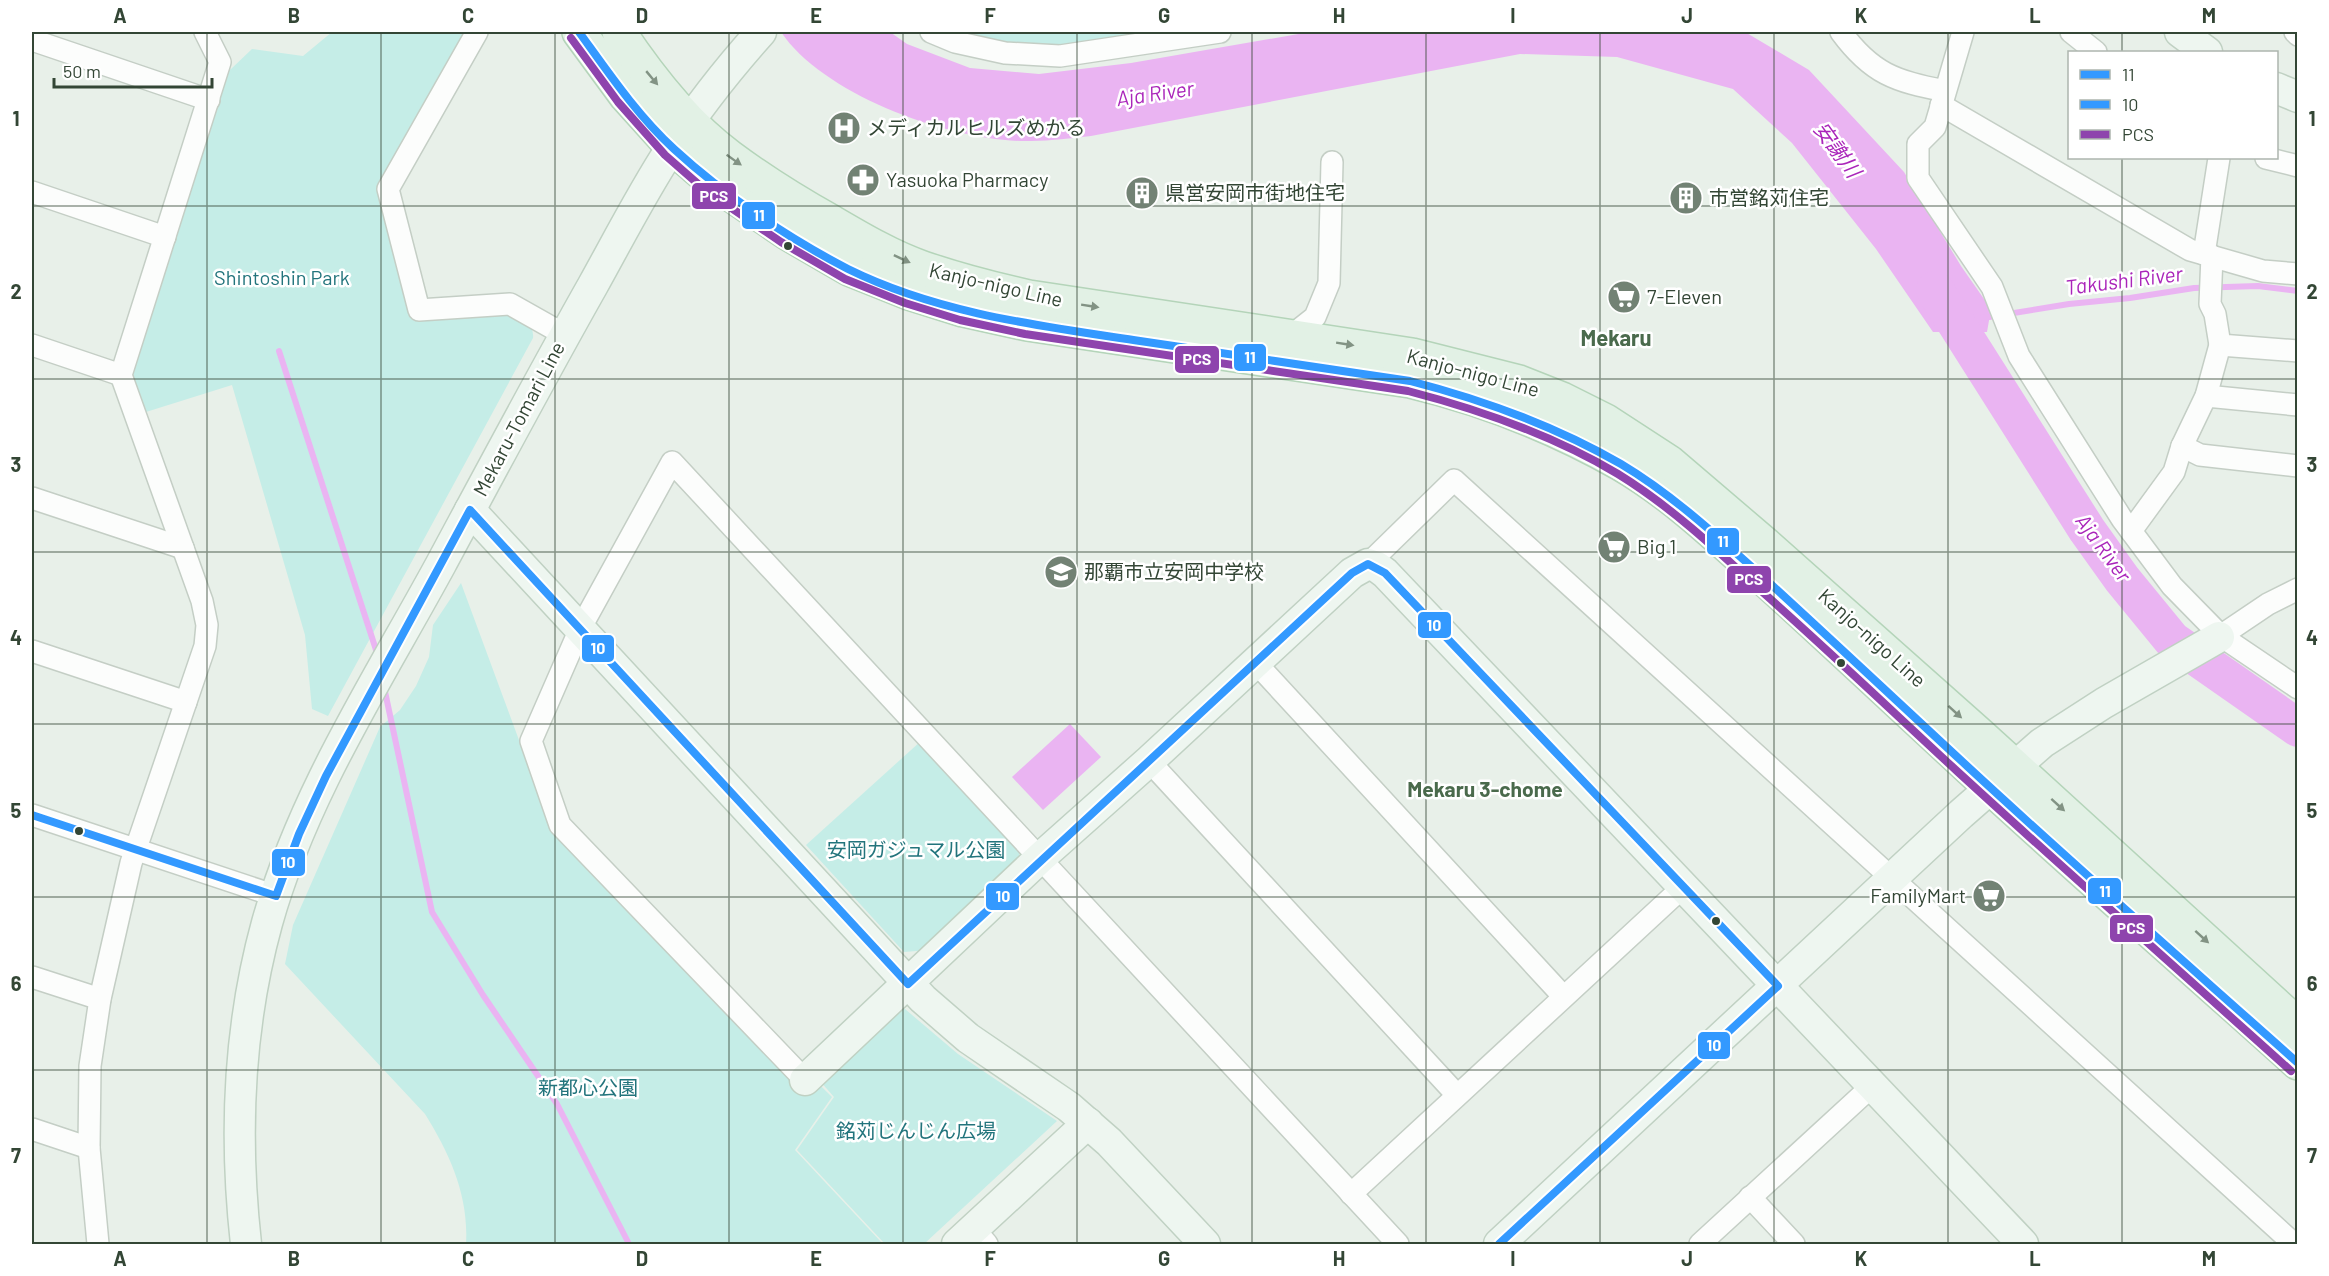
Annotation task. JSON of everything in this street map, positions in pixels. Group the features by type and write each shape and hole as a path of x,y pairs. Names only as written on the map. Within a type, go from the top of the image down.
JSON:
{"main road":[{"name":"Kanjo-nigo Line","path":"579,32 626,96 681,134 729,156 806,208 865,242 921,268 973,284 1029,297 1412,354 1486,372 1530,386 1606,421 1669,462 1726,511 2015,766 2298,1025"},
{"name":"Kanjo-nigo Line","path":"619,32 711,181 810,247 849,269 909,293 963,310 1027,324 1410,381 1500,406 1555,430 1623,465 1655,487 1726,545 1990,787 2298,1063"}],"street":[{"path":"98,1245 89,1148 90,1066 100,999 123,890 135,850 206,646 207,626 202,601 121,375 220,62 205,32"},
{"path":"477,32 388,189 419,310 510,304 565,335"},
{"path":"931,32 955,42 1005,53 1060,57 1220,32"},
{"path":"1840,32 1853,48 1880,72 1943,98 2190,250 2209,269 2298,274"},
{"path":"1963,32 1935,127 1918,144 1917,178 1992,287 2019,356 2131,531 2172,586 2220,637 2298,688"},
{"path":"2072,32 2095,51"},
{"path":"2180,32 2206,51"},
{"name":"Mekaru-Tomari Line","path":"246,1245 239,1160 241,1078 246,1022 276,896 286,865 312,803 565,335 681,134 759,33"},
{"path":"32,40 209,100"},
{"path":"2131,531 2174,472 2182,446 2206,396 2220,345 2215,314 2210,304 2209,269 2219,159"},
{"path":"2270,159 2298,166"},
{"path":"1291,336 1315,317 1329,283 1332,162"},
{"path":"32,192 165,237"},
{"path":"32,345 121,375"},
{"path":"2220,345 2298,351"},
{"path":"2206,396 2298,405"},
{"path":"2182,446 2200,455 2298,466"},
{"path":"1398,1245 1040,858 672,462 580,629 531,741 560,825 805,1080 1040,858 1149,761 1352,573 1368,564 1454,480 1672,676 1892,880 2294,1245"},
{"path":"32,498 183,548"},
{"path":"470,510 908,984 968,1038 1038,1084 1088,1123 1122,1155 1205,1245"},
{"path":"1368,564 1385,573 2023,1245"},
{"path":"1499,1245 1990,787 2042,743 2220,637 2268,604 2298,589"},
{"path":"32,651 186,702"},
{"path":"1256,663 1563,996"},
{"path":"1149,761 1457,1095"},
{"path":"32,815 276,896"},
{"path":"1351,1194 1683,887"},
{"path":"32,977 100,999"},
{"path":"1700,1245 1871,1087"},
{"path":"973,1240 1088,1123"},
{"path":"32,1129 89,1148"},
{"path":"1750,1197 1794,1245"}],"green space":[{"name":"Shintoshin Park","path":"332,32 465,32 380,188 412,320 503,313 524,320 533,332 533,338 328,716 312,709 305,635 232,385 146,412 133,376 215,79 231,69 252,49 303,56"},
{"path":"945,32 1157,32 1056,49 994,46"},
{"name":"新都心公園","path":"461,583 547,816 832,1097 795,1150 883,1244 466,1244 464,1209 456,1176 425,1114 285,964 293,925 380,727 400,710 416,686 429,657 433,625"},
{"name":"安岡ガジュマル公園","path":"921,741 1020,848 1018,865 929,950 904,952 806,845"},
{"name":"銘苅じんじん広場","path":"896,1008 905,1009 958,1054 1057,1121 924,1244 885,1244 797,1150 834,1097 819,1080"}],"water":[{"name":"安謝川","path":"781,32 890,32 907,44 970,68 1039,74 1131,63 1310,32 1745,32 1809,70 1904,172 1961,266 1991,309 1987,332 1933,332 1876,249 1792,143 1733,89 1617,57 1520,54 1091,136 1031,141 1000,140 966,134 894,111 859,95 828,76 801,55"},
{"path":"1070,724 1101,757 1043,810 1012,777"}],"waterway":[{"name":"Takushi River","path":"1983,318 2194,288 2258,286 2298,291"},
{"name":"Aja River","path":"1935,290 2087,530 2122,579 2172,640 2298,728"},
{"path":"279,351 378,656"},
{"path":"384,687 432,912 483,995 557,1104 629,1244"}],"transit line":[{"name":"11","path":"579,32 635,108 660,136 693,166 780,230 848,269 883,284 954,308 1028,323 1410,381 1518,415 1571,438 1621,464 1677,503 1729,547 2049,841 2298,1063"},
{"name":"PCS","path":"571,38 618,102 665,155 705,190 781,242 845,279 905,303 960,320 1025,334 1408,391 1462,406 1516,425 1568,447 1618,474 1674,513 1708,542 1999,810 2291,1071"},
{"name":"10","path":"32,815 276,896 299,834 326,776 470,510 908,984 1352,573 1368,564 1385,573 1778,986 1499,1244"}],"place":[{"name":"メディカルヒルズめかる","path":"844,128"},
{"name":"Yasuoka Pharmacy","path":"863,180"},
{"name":"県営安岡市街地住宅","path":"1142,193"},
{"name":"市営銘苅住宅","path":"1686,198"},
{"name":"7-Eleven","path":"1624,297"},
{"name":"Big 1","path":"1614,547"},
{"name":"那覇市立安岡中学校","path":"1061,572"},
{"name":"FamilyMart","path":"1989,896"}],"district":[{"name":"Mekaru","path":"1616,338"},
{"name":"Mekaru 3-chome","path":"1485,790"}]}
